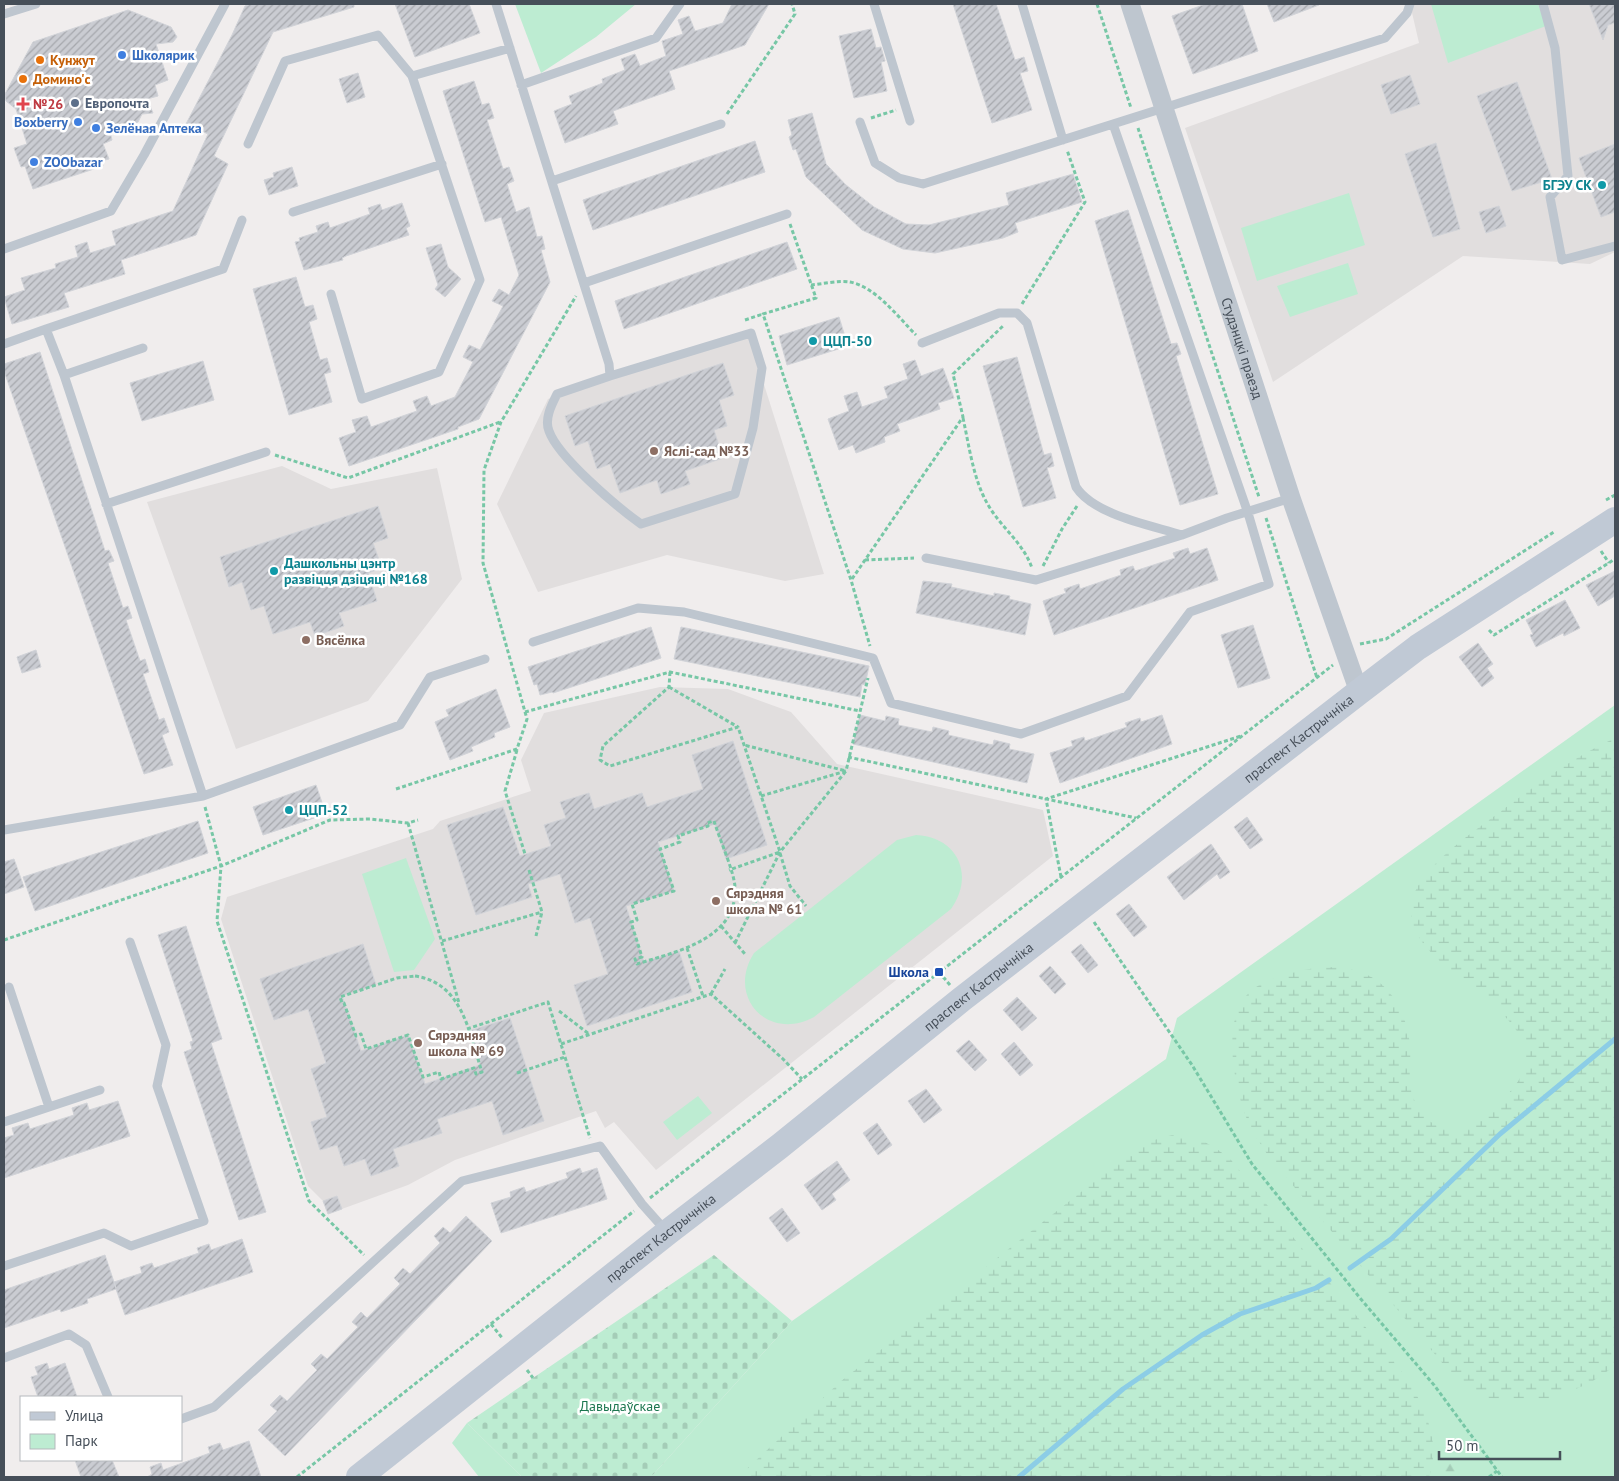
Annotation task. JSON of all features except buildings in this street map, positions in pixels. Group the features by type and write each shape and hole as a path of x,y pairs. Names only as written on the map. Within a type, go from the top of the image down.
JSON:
{"main road":[{"name":"праспект Кастрычніка","path":"359,1477 1083,905 1418,647 1609,511"}],"street":[{"name":"Студэнцкі праезд","path":"1130,4 1291,498 1359,692"}],"lane":[{"path":"4,14 36,4"},
{"path":"4,249 111,211 144,155 225,4"},
{"path":"496,4 609,364 610,376"},
{"path":"521,84 656,38 680,4"},
{"path":"874,4 910,121"},
{"path":"1022,4 1063,140"},
{"path":"860,122 875,164 899,178 923,184 1385,38 1407,13 1410,4"},
{"path":"1543,4 1555,48 1568,176 1550,197 1562,260 1615,246"},
{"path":"248,144 285,61 378,35 412,76 480,280 439,372 362,399 331,294"},
{"path":"412,76 510,48"},
{"path":"552,181 721,124"},
{"path":"533,642 638,608 684,612 873,658 891,703 1020,734 1127,696 1190,612 1269,584 1248,513 1113,124"},
{"path":"293,212 442,164"},
{"path":"584,283 787,214"},
{"path":"4,344 223,269 242,220"},
{"path":"922,342 999,313 1017,313 1027,323 1076,487 1083,498 1099,508 1182,535"},
{"path":"46,329 64,375 203,796"},
{"path":"751,333 762,368 752,428 735,494 640,524 623,511 563,454 548,430 549,410 557,394 610,376 751,333"},
{"path":"64,375 143,348"},
{"path":"106,504 266,452"},
{"path":"926,558 1036,580 1182,535 1227,518 1291,498"},
{"path":"4,830 203,796 400,725 430,677 485,659"},
{"path":"4,1266 104,1233 131,1246 204,1221 157,1086 166,1045 130,942"},
{"path":"9,987 49,1107"},
{"path":"4,1122 100,1090"},
{"path":"182,1419 214,1407 462,1181 600,1146 642,1204 668,1232"},
{"path":"4,1358 69,1334 86,1345 108,1396"}],"path":[{"path":"721,124 795,14 792,4"},
{"path":"1098,4 1317,678"},
{"path":"860,122 906,107"},
{"path":"1036,580 1027,554 986,502 973,465 953,374 1017,313 1085,202 1063,140"},
{"path":"735,942 780,852 846,771 873,658 851,580 763,314 816,298 787,214"},
{"path":"812,285 849,282 863,286 888,307 922,342"},
{"path":"525,854 505,791 527,719 483,563 484,470 501,422 584,283"},
{"path":"851,580 962,417"},
{"path":"266,452 348,478 501,422"},
{"path":"1609,511 1615,495"},
{"path":"1036,580 1062,529 1083,498"},
{"path":"297,1477 802,1078 1362,642 1372,643 1386,638 1562,527"},
{"path":"865,560 926,558"},
{"path":"1490,630 1494,635 1615,559"},
{"path":"525,712 670,672 860,712"},
{"path":"670,672 668,687 604,746 600,760 610,766 738,727"},
{"path":"668,687 738,727 790,886 806,906"},
{"path":"1046,799 1243,735"},
{"path":"744,745 846,771"},
{"path":"396,789 518,749"},
{"path":"848,757 1136,818"},
{"path":"761,796 846,771"},
{"path":"203,796 221,866 217,921 309,1201 372,1262"},
{"path":"1046,799 1061,877"},
{"path":"4,940 221,866 330,820 370,819 408,823 418,820"},
{"path":"714,821 730,870 735,887 734,899 721,926 703,942 637,964 635,959 642,956 631,922 637,920 632,904 674,891 660,849 680,842 678,836 708,826 707,823 714,821"},
{"path":"408,823 461,1009 482,1072 476,1074 474,1068 441,1078 439,1072 423,1078 408,1035 366,1049 361,1034 356,1036 340,997 397,978 415,976 441,985 449,991 461,1009"},
{"path":"730,870 780,852"},
{"path":"529,870 542,912 536,936"},
{"path":"1083,905 1192,1065 1252,1164 1360,1298 1434,1385 1502,1477"},
{"path":"442,941 542,912"},
{"path":"721,926 745,954"},
{"path":"687,948 703,996"},
{"path":"562,1044 711,994 724,970"},
{"path":"711,994 802,1078"},
{"path":"467,1029 548,1002 593,1148"},
{"path":"559,1011 590,1035"},
{"path":"517,1073 565,1057"},
{"path":"491,1324 507,1345"},
{"path":"526,1369 533,1378"},
{"path":"1488,1477 1497,1471"}],"shaded area":[{"path":"1410,4 1615,4 1615,252 1590,264 1463,256 1273,382 1185,128 1419,43"},
{"name":"Яслі-сад №33","path":"748,334 824,574 785,581 667,555 538,592 497,504 548,399"},
{"name":"Вясёлка","path":"282,466 331,489 437,468 462,579 368,701 236,749 147,502"},
{"name":"Сярэдняя школа № 61","path":"660,687 728,689 791,712 837,764 1043,810 1053,856 656,1170 614,1122 605,1128 596,1111 455,1160 408,1185 328,1214 323,1201 308,1186 221,919 227,897 433,829 440,821 531,791 521,760 544,713"}],"green space":[{"path":"515,4 636,4 596,37 541,73"},
{"path":"1431,4 1538,4 1546,26 1448,63"},
{"path":"1349,193 1365,245 1257,281 1241,228"},
{"path":"1348,263 1358,294 1290,317 1277,286"},
{"path":"1615,705 1615,1477 651,1477 792,1321 1166,1059 1177,1018"},
{"path":"1615,738 1615,1366 1590,1383 1554,1398 1517,1402 1483,1397 1454,1377 1269,1157 1254,1134 1242,1105 1234,1067 1232,1048 1236,1013 1248,993 1262,983 1279,976 1325,967 1344,968 1361,972 1376,980 1389,991 1406,1023 1410,1044 1410,1082 1415,1102 1420,1111 1434,1124 1453,1129 1470,1126 1482,1119 1506,1096 1524,1069 1524,1045 1511,1023 1489,1002 1439,961 1420,939 1411,916 1414,893 1428,872 1444,855 1519,797 1582,755"},
{"path":"916,835 931,837 943,843 952,850 958,860 962,871 962,883 951,909 814,1017 797,1023 781,1024 767,1019 756,1011 749,999 745,985 747,969 754,953 897,840"},
{"path":"406,858 435,939 414,970 394,972 362,874"},
{"path":"698,1096 712,1113 677,1140 663,1122"},
{"path":"1172,1135 1197,1139 1217,1149 1231,1160 1409,1381 1421,1404 1430,1428 1433,1452 1429,1477 738,1477 840,1382 1124,1158 1147,1142"},
{"name":"Давыдаўскае","path":"714,1255 792,1321 651,1477 522,1477 467,1423"},
{"path":"467,1423 522,1477 479,1477 452,1443"},
{"path":"1449,1456 1466,1462 1476,1477 1429,1477 1436,1464"}],"waterway":[{"path":"1350,1268 1391,1239 1500,1134 1615,1039"},
{"path":"1019,1477 1123,1389 1202,1335 1240,1314 1316,1288 1329,1280"}],"place":[{"name":"Школярик","path":"122,55"},
{"name":"Кунжут","path":"40,60"},
{"name":"Домино'c","path":"23,79"},
{"name":"Европочта","path":"75,103"},
{"name":"№26","path":"23,104"},
{"name":"Boxberry","path":"78,122"},
{"name":"Зелёная Аптека","path":"96,128"},
{"name":"ZOObazar","path":"34,162"},
{"name":"БГЭУ СК","path":"1602,185"},
{"name":"ЦЦП-50","path":"813,341"},
{"name":"Яслі-сад №33","path":"654,451"},
{"name":"Дашкольны цэнтр развіцця дзіцяці №168","path":"274,571"},
{"name":"Вясёлка","path":"306,640"},
{"name":"ЦЦП-52","path":"289,810"},
{"name":"Сярэдняя школа № 61","path":"716,901"},
{"name":"Школа","path":"939,972"},
{"name":"Сярэдняя школа № 69","path":"418,1043"}]}
